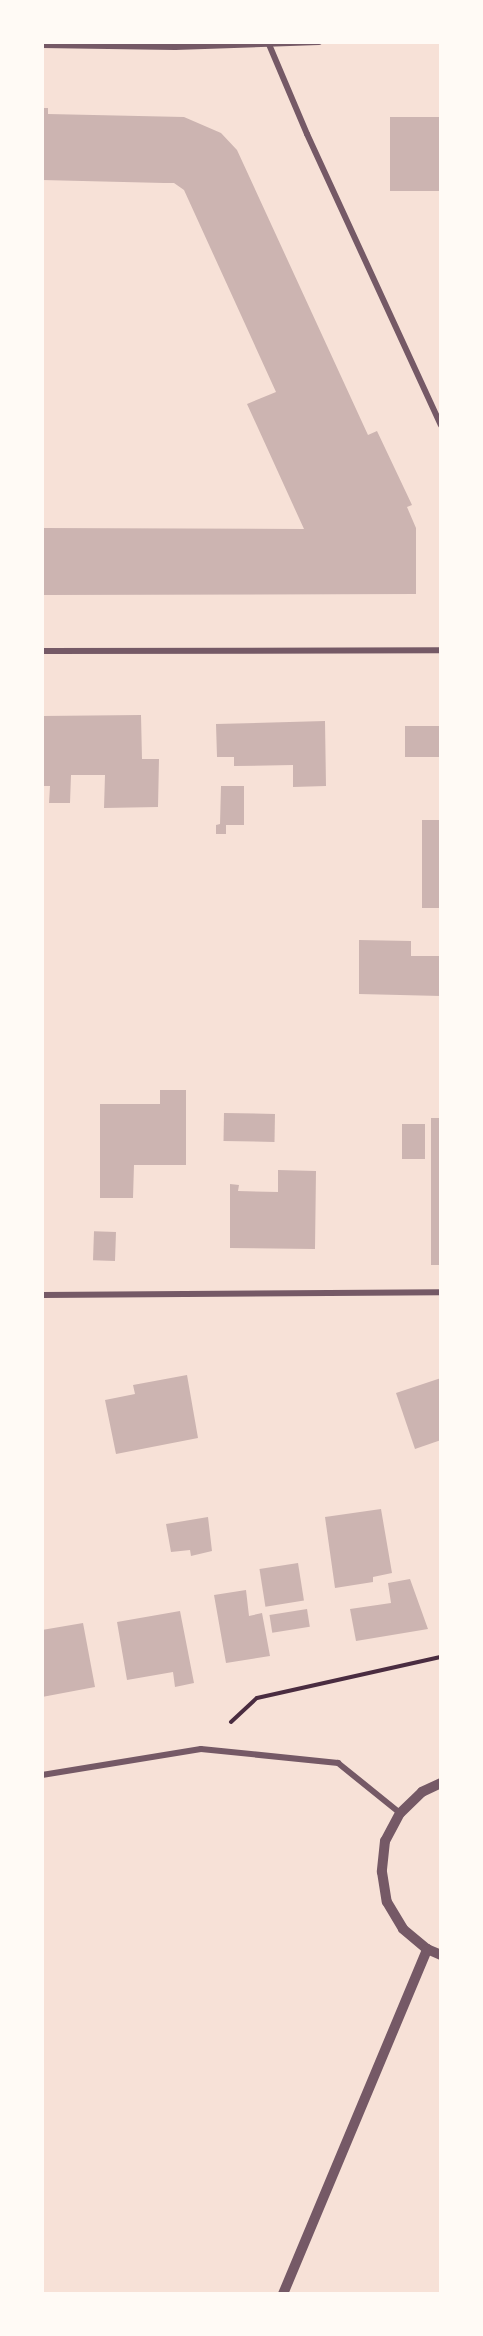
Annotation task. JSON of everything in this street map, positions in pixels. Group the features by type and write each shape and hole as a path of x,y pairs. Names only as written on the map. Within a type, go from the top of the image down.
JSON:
{"street":[{"path":"42,45 175,47 319,42"},
{"path":"269,43 307,134 441,425"},
{"path":"42,651 441,650"},
{"path":"42,1295 441,1292"},
{"path":"42,1775 201,1749 338,1763 400,1813"},
{"path":"441,1783 422,1792 400,1813 386,1841 382,1872 387,1902 403,1929 427,1949 441,1954"},
{"path":"283,2294 427,1949"}],"path":[{"path":"201,1749 257,1698 441,1656"}],"building":[{"path":"42,108 48,108 48,114 184,117 221,133 237,150 368,435 377,431 412,505 407,507 416,528 416,594 42,595 42,528 304,529 247,404 276,392 184,190 174,183 42,180"},
{"path":"390,117 441,117 441,191 390,191"},
{"path":"141,715 142,759 159,759 158,807 104,808 105,775 71,775 70,803 49,803 50,786 42,786 42,716"},
{"path":"325,721 326,786 293,787 293,765 234,766 234,757 217,757 216,724"},
{"path":"405,726 441,726 441,757 405,757"},
{"path":"221,786 244,786 244,825 226,825 226,834 216,834 216,825 220,824"},
{"path":"422,820 441,820 441,908 422,908"},
{"path":"42,864 44,864 44,895 42,895"},
{"path":"359,940 411,941 411,956 441,956 441,996 359,994"},
{"path":"160,1090 186,1090 186,1165 134,1165 133,1198 100,1198 100,1104 160,1104"},
{"path":"224,1113 275,1114 275,1142 224,1141"},
{"path":"431,1118 441,1118 441,1265 431,1265"},
{"path":"402,1124 425,1124 425,1159 402,1159"},
{"path":"278,1170 316,1171 315,1249 230,1248 230,1184 239,1185 238,1191 278,1192"},
{"path":"94,1231 116,1232 115,1261 93,1260"},
{"path":"187,1375 198,1438 116,1454 105,1400 135,1394 133,1385"},
{"path":"441,1378 441,1440 415,1449 396,1393"},
{"path":"381,1509 392,1573 373,1577 373,1582 335,1588 325,1517"},
{"path":"208,1517 212,1551 191,1556 190,1550 171,1552 166,1524"},
{"path":"298,1563 304,1601 265,1607 259,1569"},
{"path":"410,1579 428,1629 356,1641 350,1609 391,1603 388,1583"},
{"path":"246,1590 249,1616 262,1613 270,1656 226,1663 214,1595"},
{"path":"307,1609 310,1627 272,1633 269,1615"},
{"path":"180,1611 194,1683 175,1687 173,1672 127,1680 117,1622"},
{"path":"83,1623 95,1687 42,1697 42,1630"}]}
